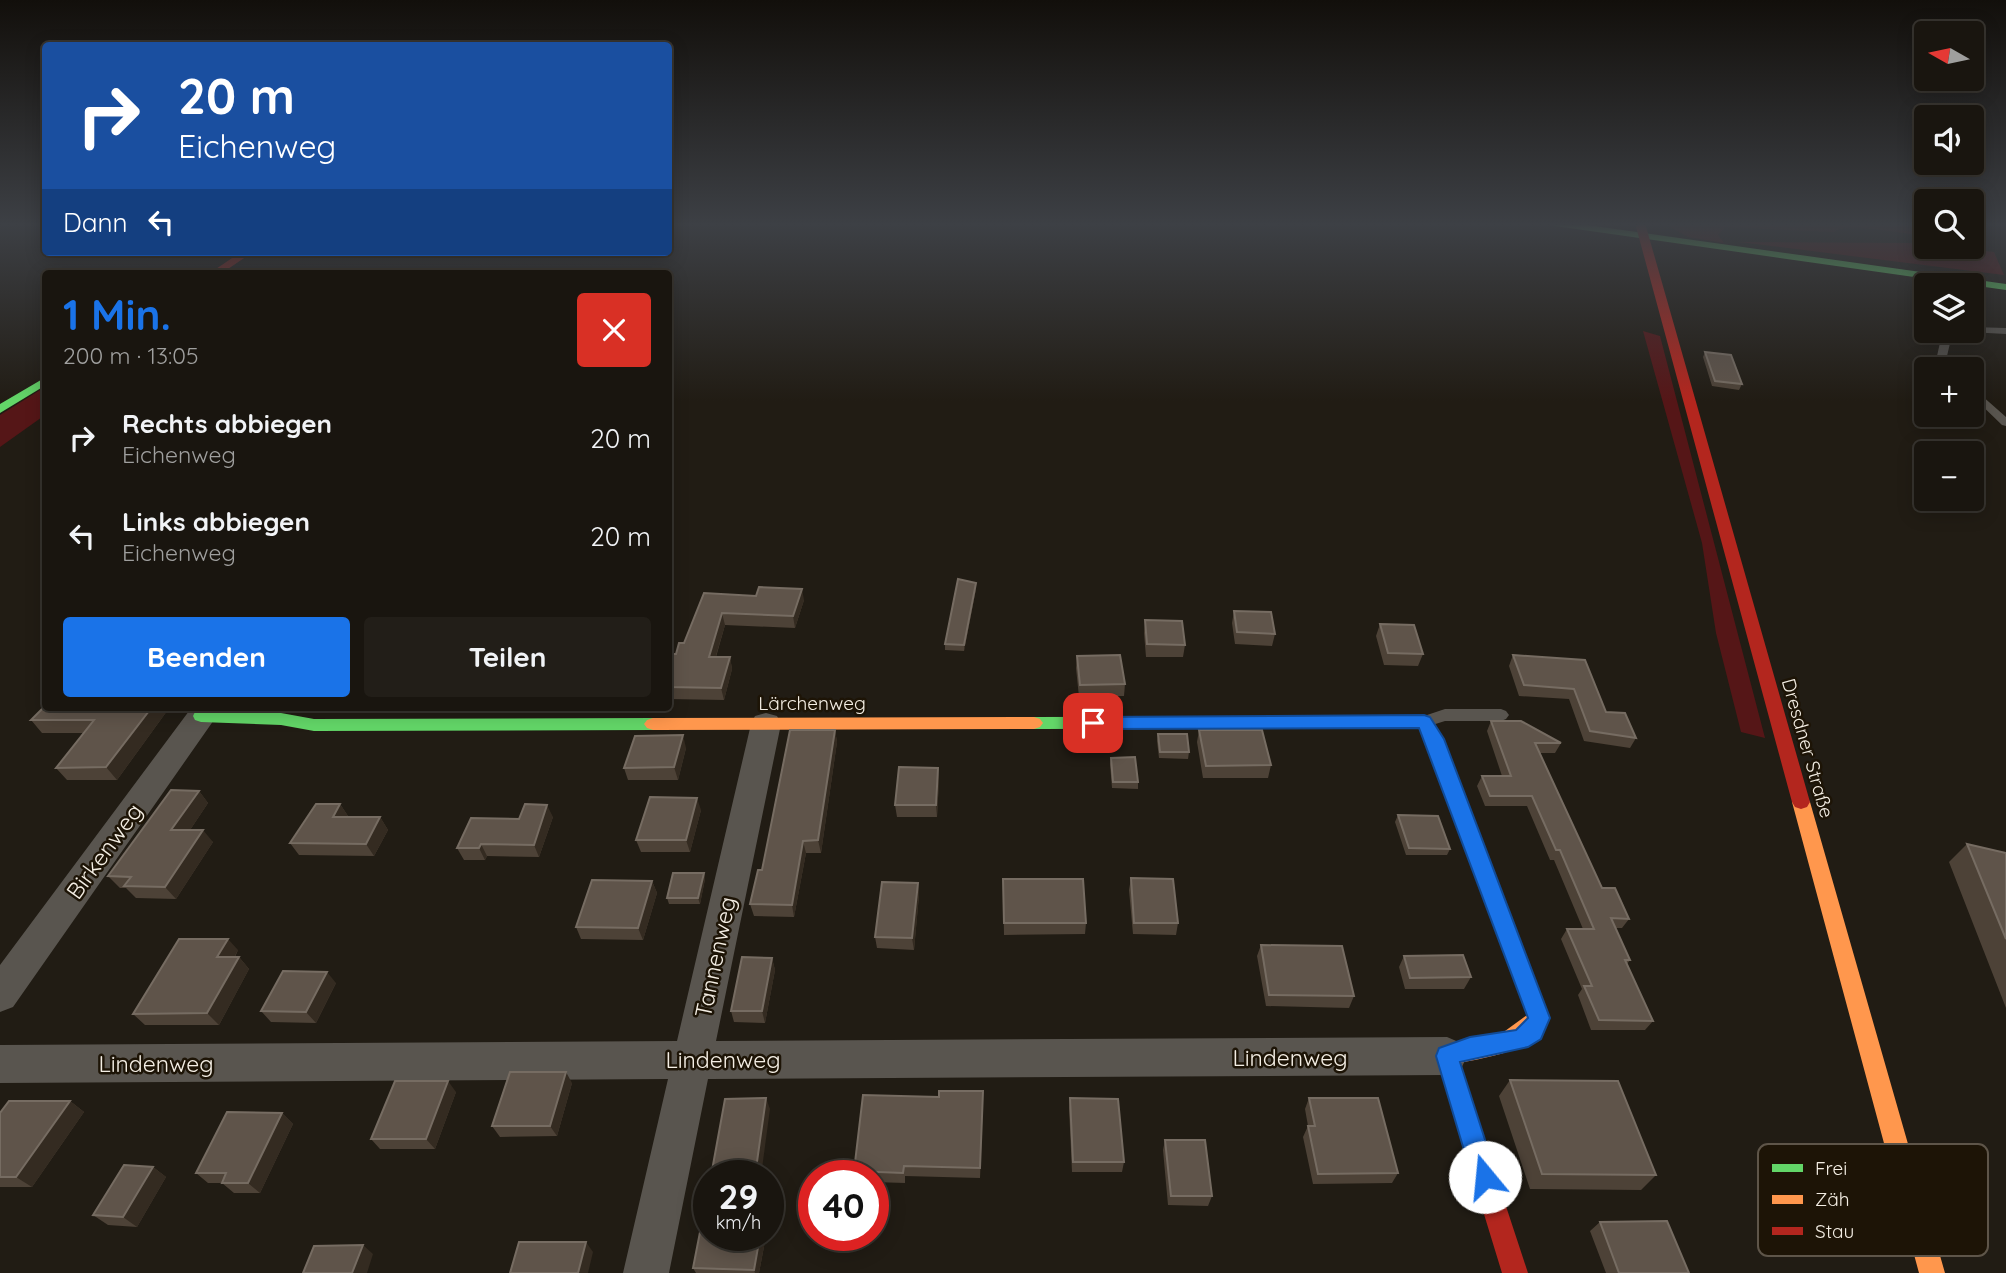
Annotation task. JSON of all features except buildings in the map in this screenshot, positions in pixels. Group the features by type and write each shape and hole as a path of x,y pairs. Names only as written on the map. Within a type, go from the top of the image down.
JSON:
{"main road":[{"name":"Dresdner Straße","path":"1656,282 1896,1144"},
{"path":"1972,282 2006,287"},
{"path":"0,409 42,383"},
{"name":"Lärchenweg","path":"204,712 314,725 1424,722"},
{"path":"1424,722 1435,739 1539,1018 1533,1031 1520,1040 1470,1048 1447,1056 1514,1273"},
{"name":"Dresdner Straße","path":"1927,1256 1932,1273"}],"street":[{"name":"Birkenweg","path":"0,995 204,712"},
{"name":"Tannenweg","path":"646,1273 766,724"},
{"name":"Lindenweg","path":"0,1065 1447,1056"}],"lane":[{"path":"1984,330 2006,331"},
{"path":"1984,402 2006,423"},
{"path":"1424,722 1445,715 1500,715"}],"shaded area":[{"path":"1643,331 1660,336 1765,738 1741,732 1716,633 1702,543"},
{"path":"42,389 42,417 0,447 0,415"}],"traffic: fast":[{"path":"1974,282 2006,287"},
{"path":"0,409 42,383"},
{"path":"201,716 281,719 314,725 653,724"},
{"path":"1034,723 1424,722 1435,739 1447,770"}],"traffic: slow":[{"path":"653,724 1034,723"},
{"path":"1447,770 1539,1018 1530,1028 1509,1041 1447,1056 1488,1188"},
{"path":"1801,802 1896,1144"},
{"path":"1927,1256 1932,1273"}],"traffic: jam":[{"path":"1657,282 1801,802"},
{"path":"1488,1188 1515,1273"}],"route":[{"path":"1093,723 1424,722 1435,739 1539,1018 1533,1031 1520,1040 1470,1048 1447,1056 1485,1177"}]}
